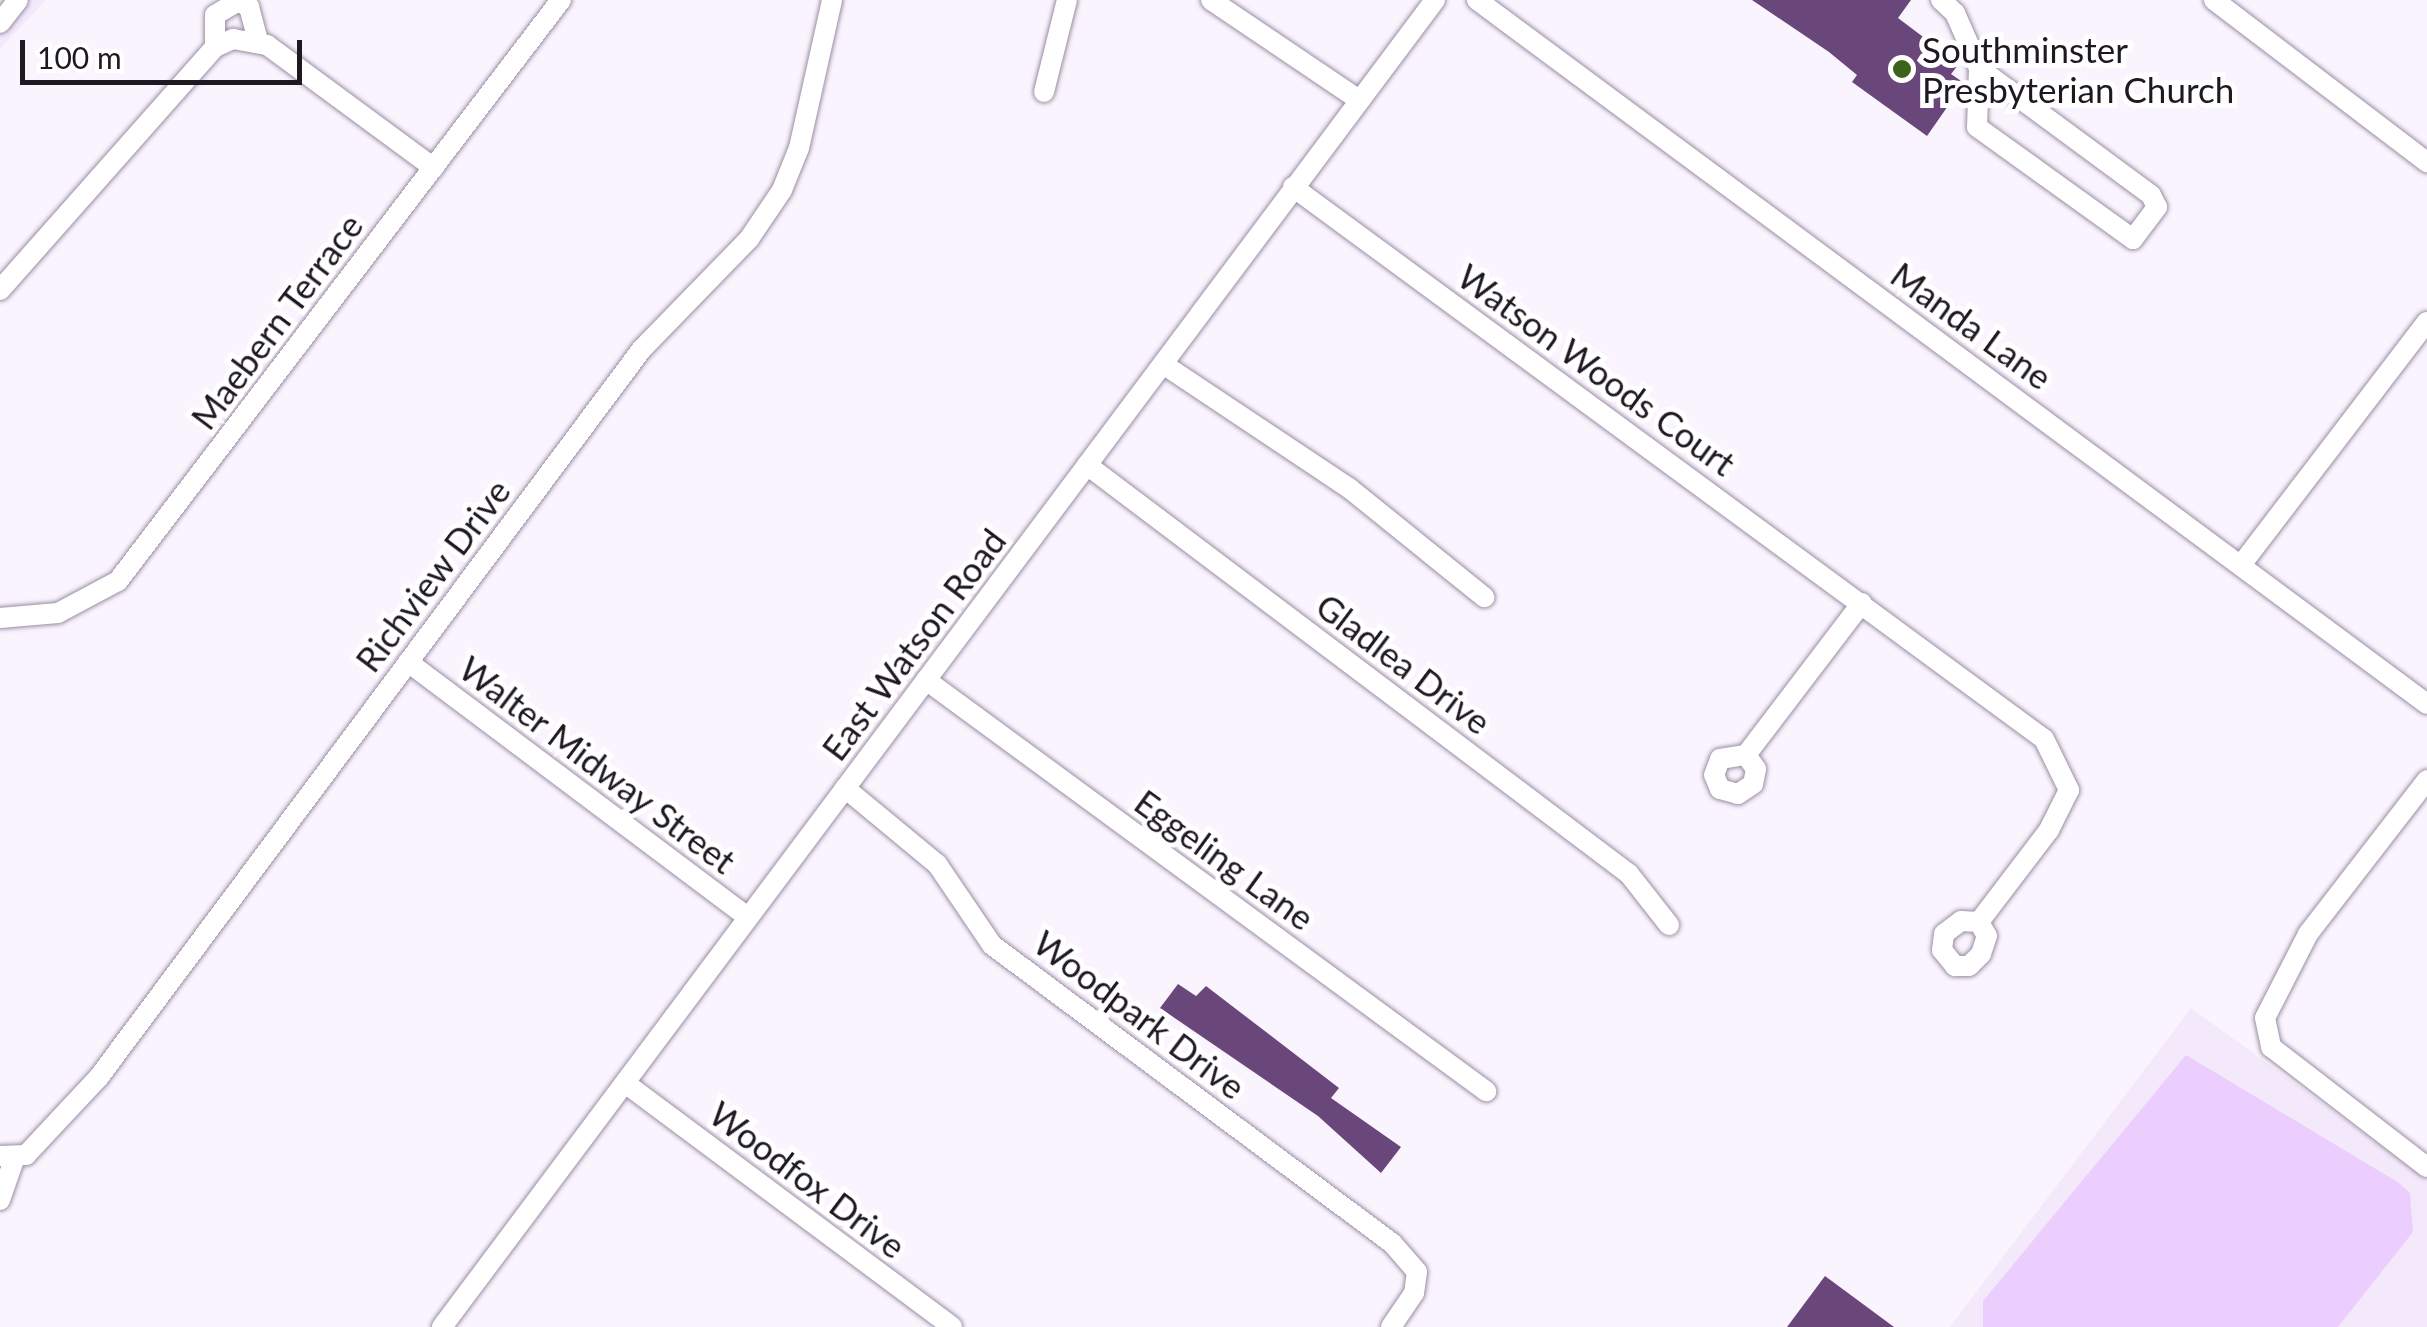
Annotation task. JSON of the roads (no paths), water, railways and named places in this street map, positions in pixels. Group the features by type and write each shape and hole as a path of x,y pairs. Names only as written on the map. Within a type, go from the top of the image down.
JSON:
{"street":[{"path":"0,23 18,0"},
{"name":"Maebern Terrace","path":"0,618 58,612 118,581 560,0"},
{"name":"Richview Drive","path":"11,1157 51,1134 99,1078 640,350 749,239 782,190 799,148 832,0"},
{"path":"1044,92 1067,0"},
{"path":"1211,0 1359,100"},
{"name":"East Watson Road","path":"442,1327 1435,0"},
{"name":"Manda Lane","path":"1477,0 2427,704"},
{"path":"1941,0 1956,13 1979,68 1973,115 1978,127 2133,239 2157,207 2151,195 1979,68"},
{"path":"2214,0 2427,162"},
{"path":"215,47 216,15 238,1 250,7 258,41"},
{"path":"0,290 215,47 233,38 258,41 434,168"},
{"name":"Watson Woods Court","path":"1293,186 2044,739 2060,761 2068,790 2049,830 1978,922"},
{"path":"2241,565 2427,322"},
{"path":"1162,364 1349,488 1484,597"},
{"name":"Gladlea Drive","path":"1087,465 1629,874 1668,925"},
{"path":"1746,755 1862,603"},
{"name":"Walter Midway Street","path":"408,662 748,918"},
{"name":"Eggeling Lane","path":"926,680 1486,1091"},
{"path":"2427,780 2282,978 2265,1018 2272,1048 2427,1167"},
{"name":"Woodpark Drive","path":"845,788 938,864 992,945 1392,1243 1417,1272 1414,1293 1391,1327"},
{"name":"Woodfox Drive","path":"625,1084 952,1327"},
{"path":"0,1200 11,1157"}],"place":[{"name":"Southminster Presbyterian Church","path":"1902,69"}]}
